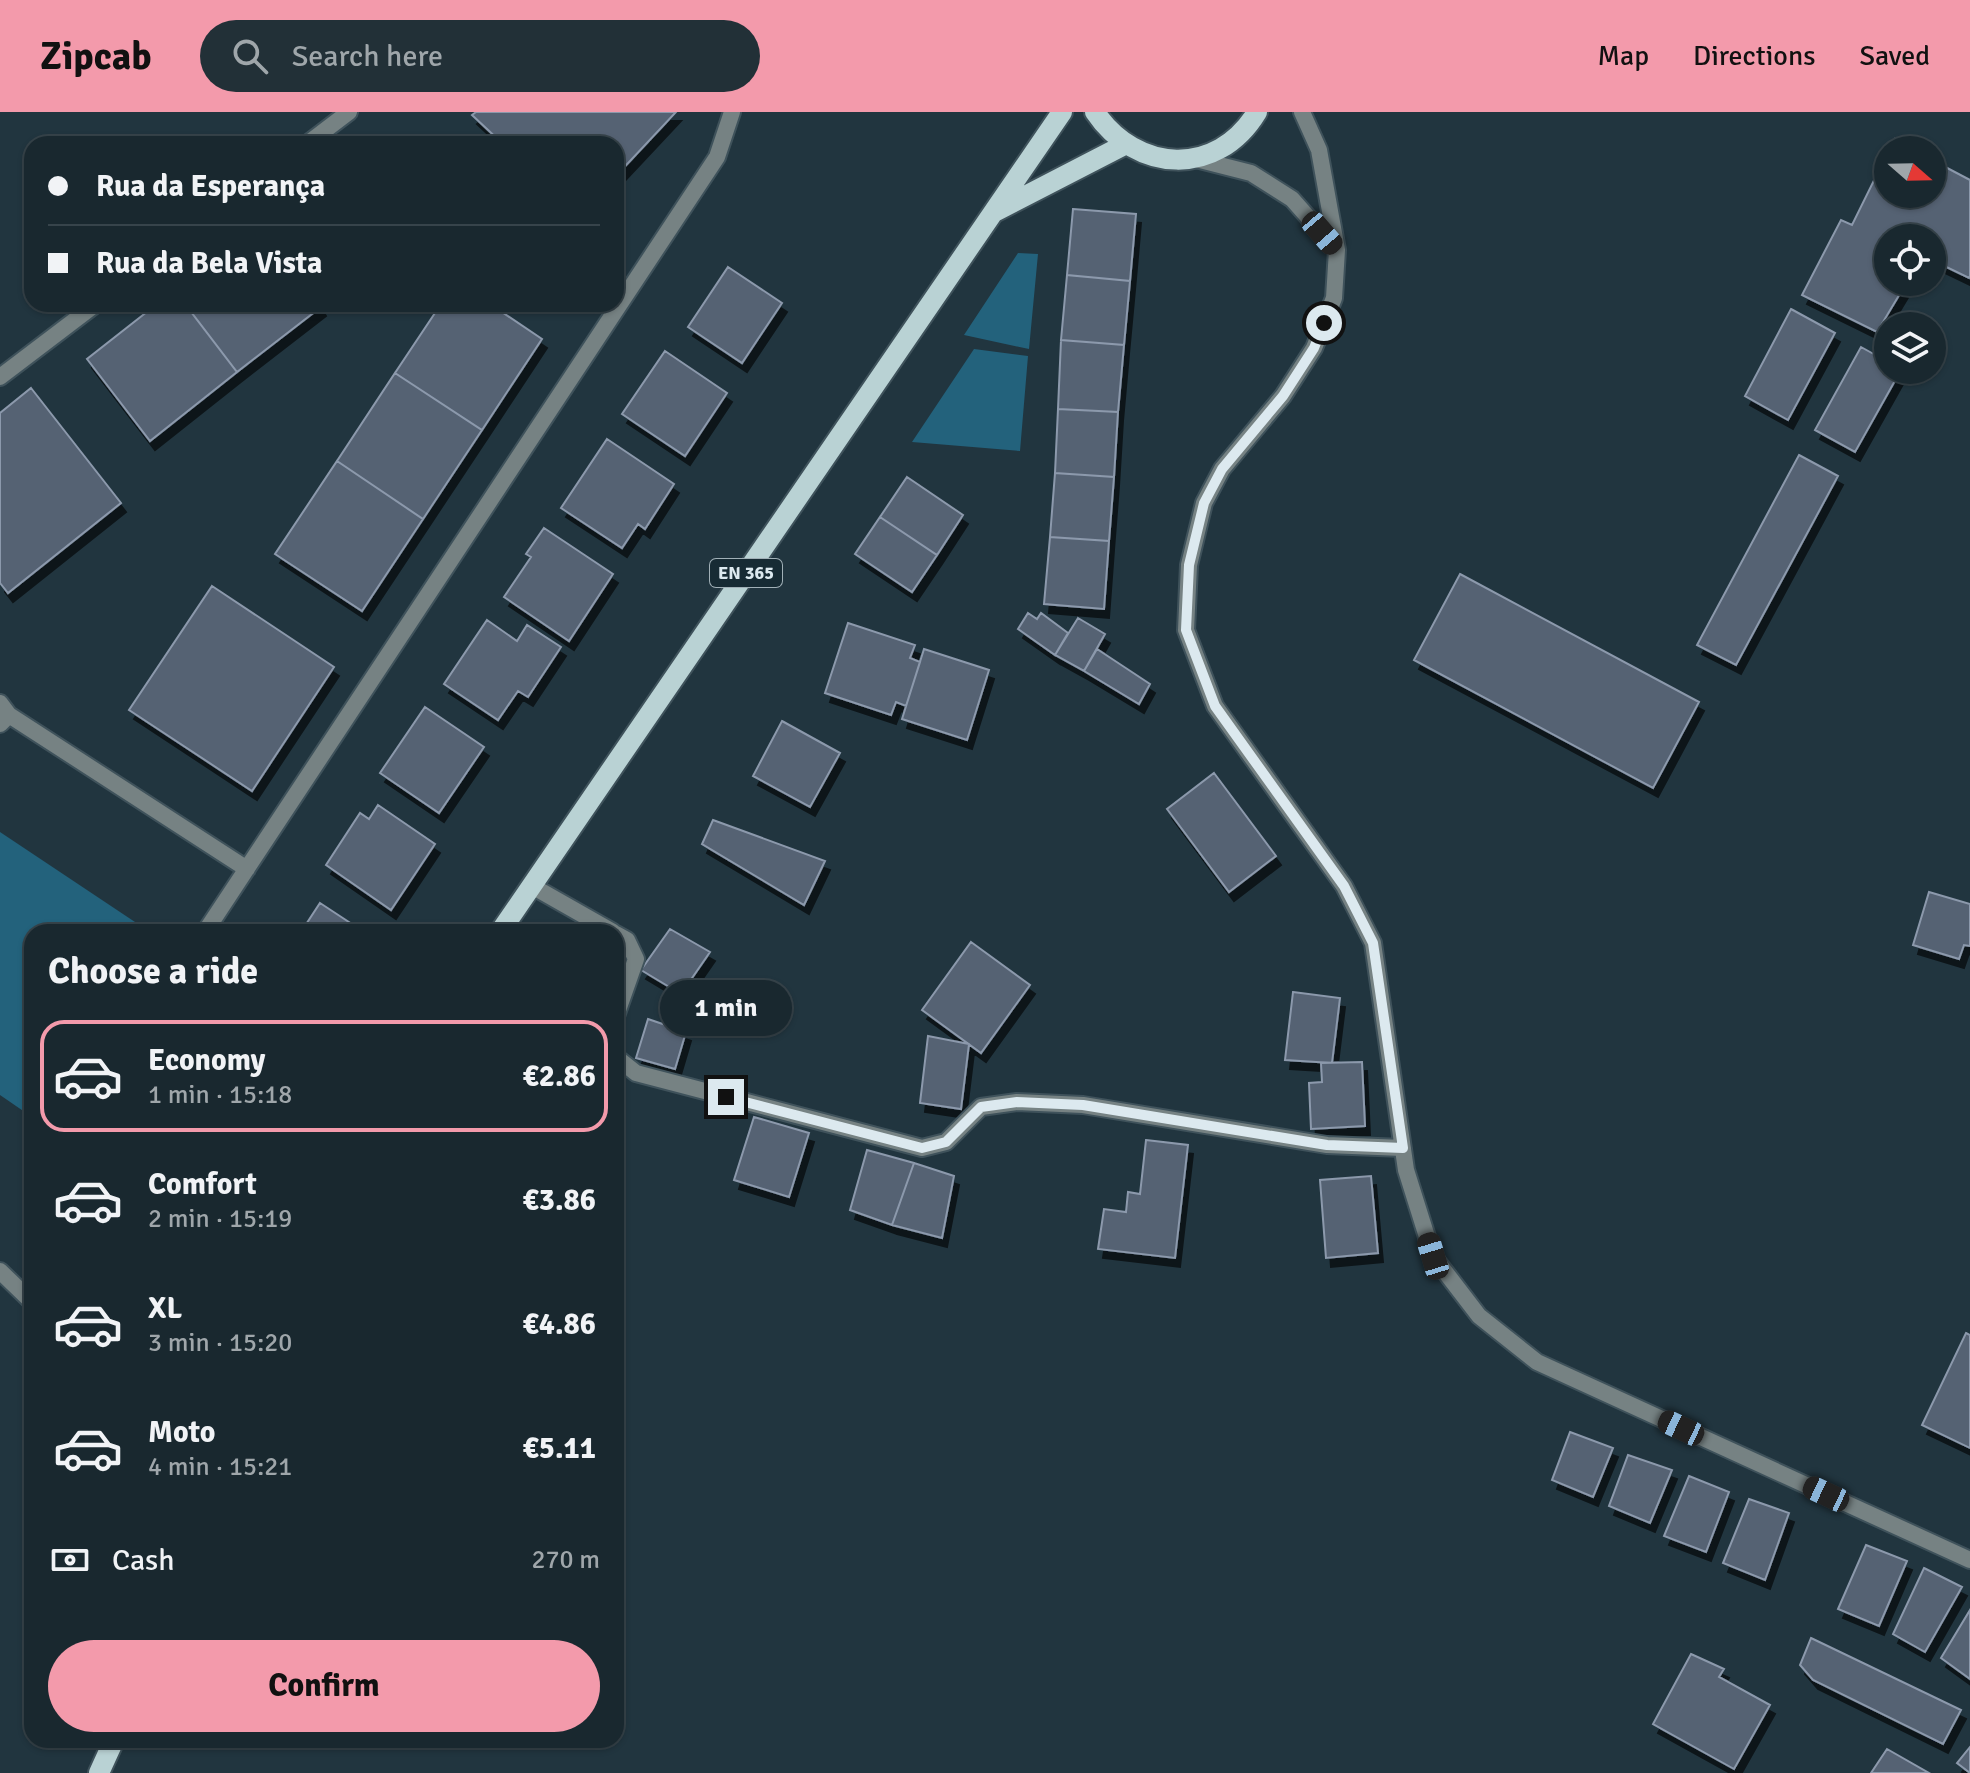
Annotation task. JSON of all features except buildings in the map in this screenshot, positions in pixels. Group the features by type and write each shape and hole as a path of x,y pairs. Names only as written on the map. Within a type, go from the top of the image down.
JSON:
{"main road":[{"path":"993,213 1062,112"},
{"path":"1095,112 1107,130 1126,144 1161,158 1181,161 1196,159 1226,146 1250,125 1257,112"},
{"path":"993,213 1126,144"},
{"name":"EN 365","path":"506,924 993,213"},
{"path":"99,1773 110,1748"}],"street":[{"path":"318,136 349,112"},
{"path":"624,298 717,157 732,112"},
{"path":"1302,112 1319,150 1337,250 1334,298 1314,348 1283,396 1222,469 1204,503 1189,565 1186,630 1215,706 1344,886 1373,943 1406,1170 1433,1256 1479,1316 1537,1362 1970,1560"},
{"path":"1196,159 1251,173 1292,199 1337,250"},
{"path":"0,377 85,312"},
{"path":"210,924 615,312"},
{"path":"3,714 247,869"},
{"path":"532,886 598,924"},
{"path":"624,938 636,959 624,993"},
{"path":"624,1063 636,1073 922,1148 946,1142 981,1107 1017,1102 1083,1105 1327,1145 1403,1148"},
{"path":"0,1271 24,1294"}],"shaded area":[{"path":"1018,253 1038,254 1029,349 964,335"},
{"path":"974,349 1028,356 1020,451 912,442"},
{"path":"0,832 138,924 24,924 24,1112 0,1095"}],"route":[{"path":"726,1097 922,1148 946,1142 981,1107 1017,1102 1083,1105 1327,1145 1403,1148 1373,943 1344,886 1215,706 1186,630 1189,565 1204,503 1222,469 1283,396 1314,348 1324,323"}]}
